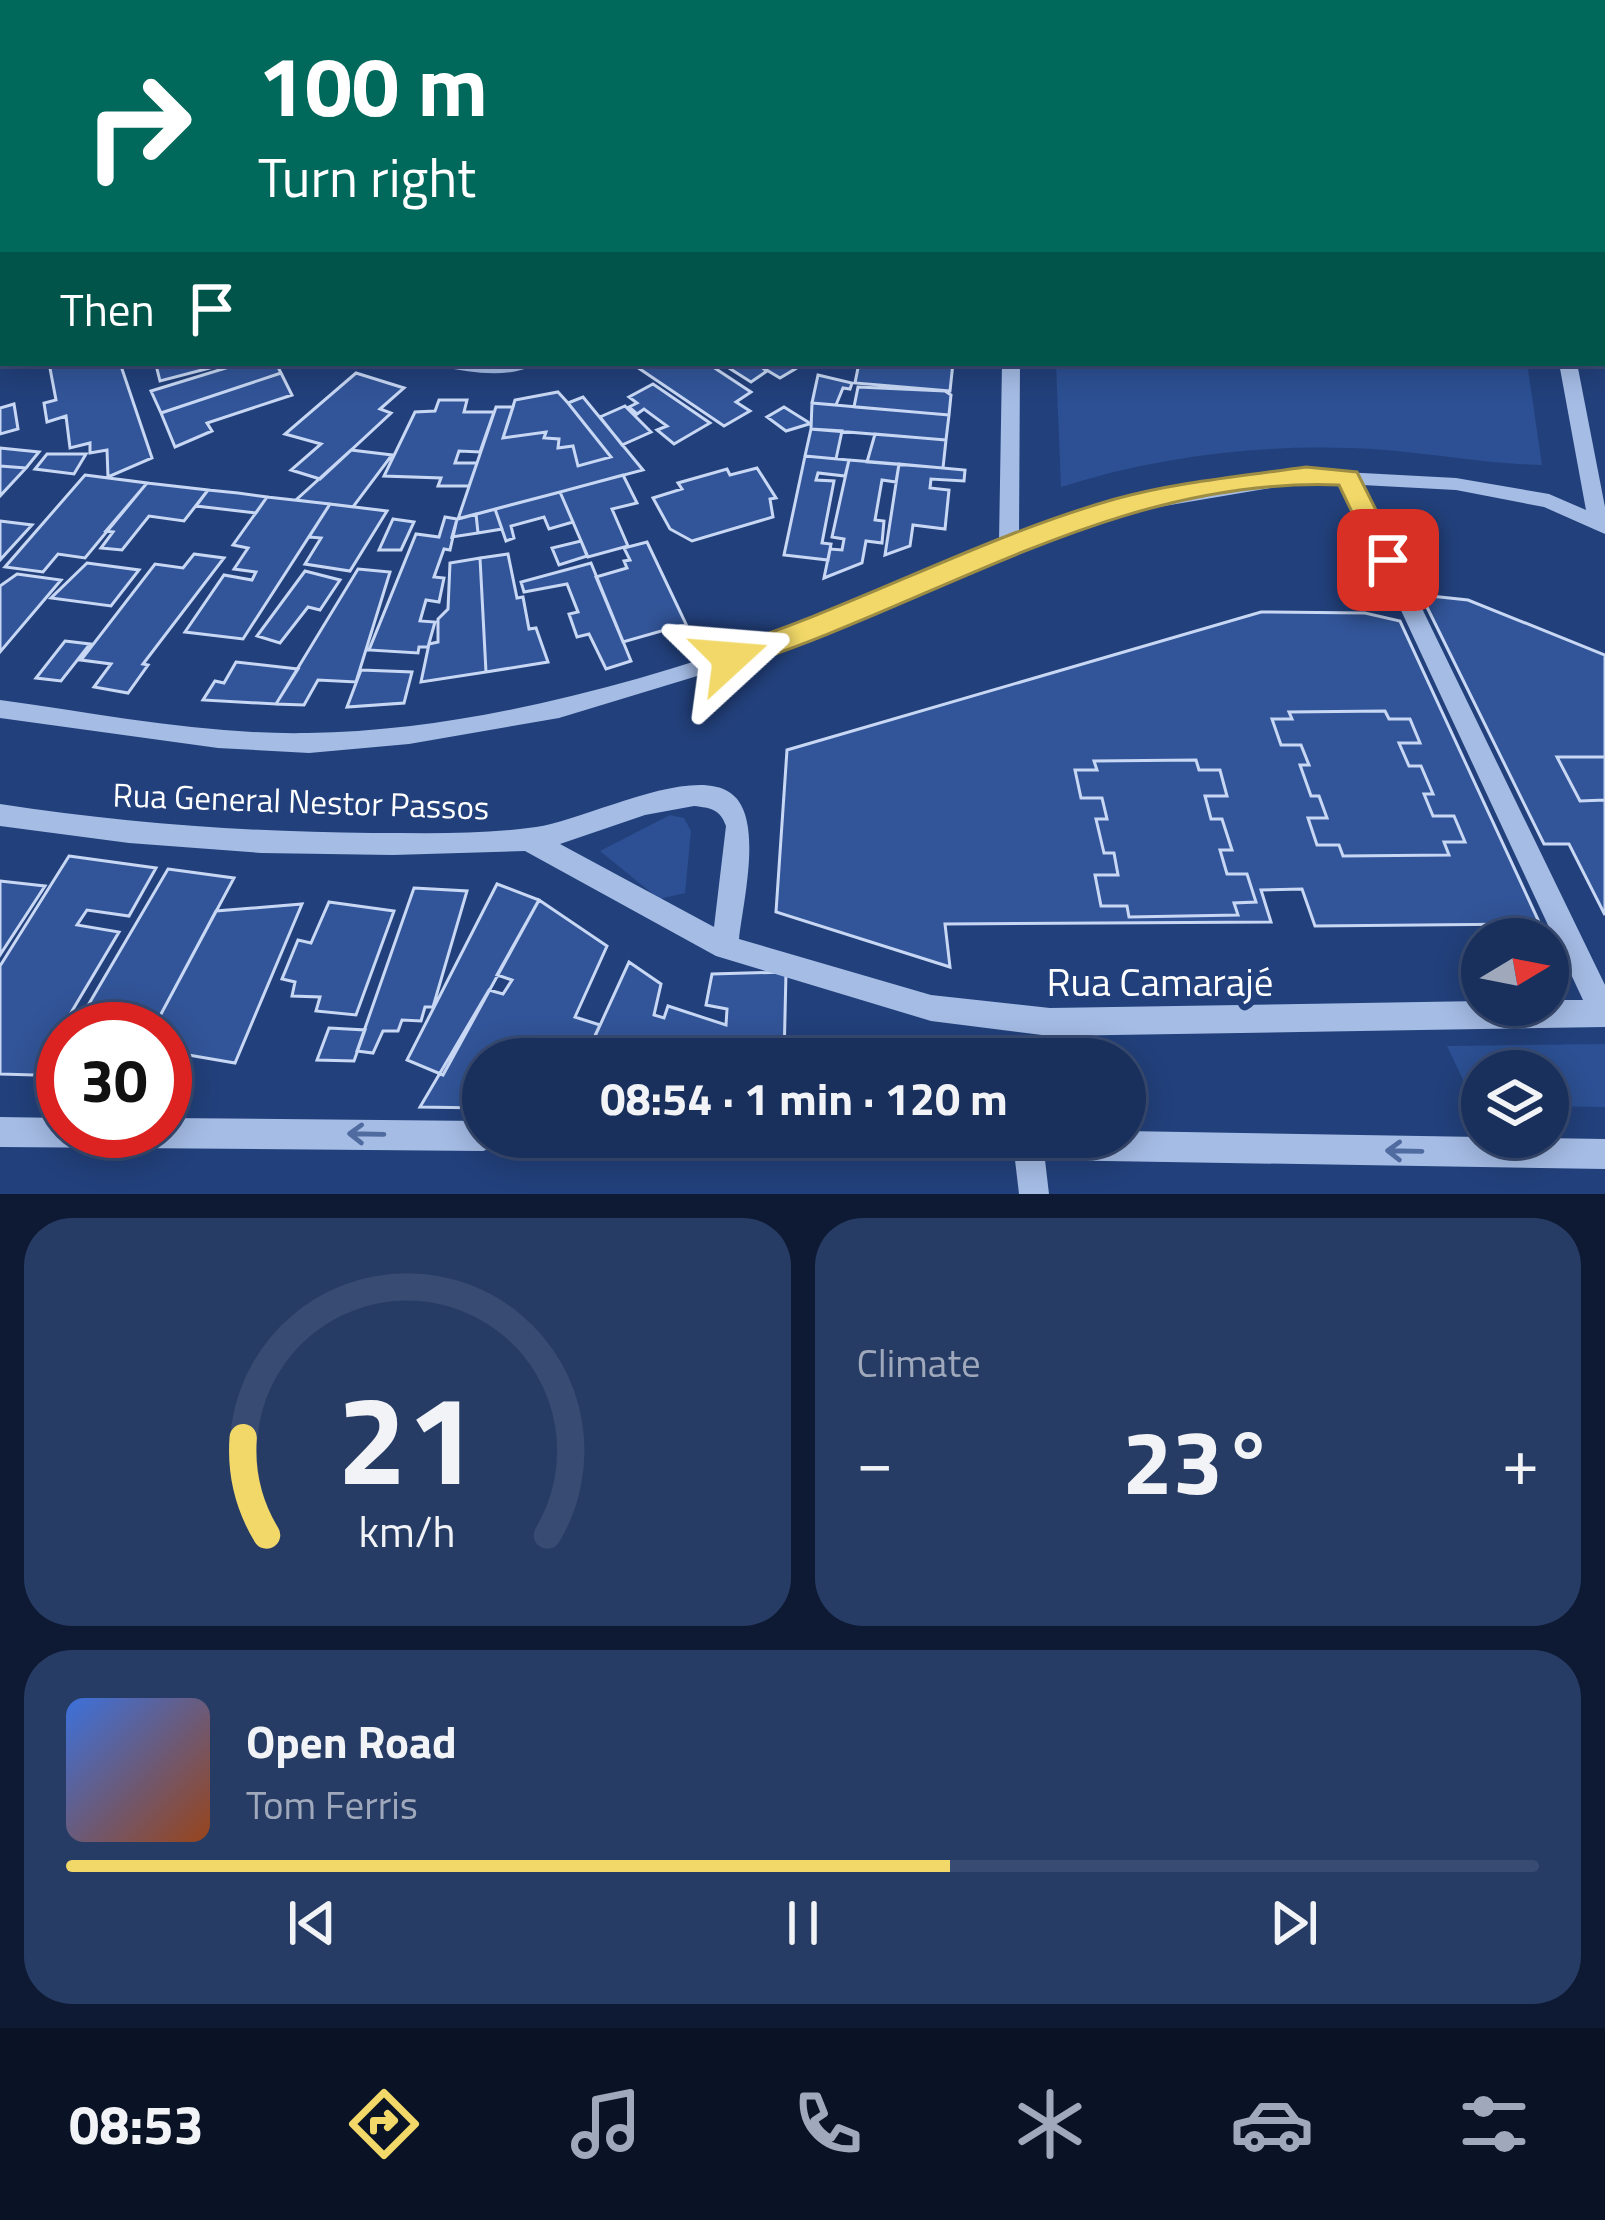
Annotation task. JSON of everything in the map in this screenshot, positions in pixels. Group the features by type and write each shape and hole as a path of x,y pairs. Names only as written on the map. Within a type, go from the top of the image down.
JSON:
{"street":[{"path":"466,366 506,366"},
{"path":"1009,546 1011,366"},
{"path":"1569,366 1602,525"},
{"name":"Rua General Nestor Passos","path":"0,709 218,739 309,743 410,735 559,709 772,645 1009,546 1120,506 1306,476 1456,484 1549,501 1602,525"},
{"path":"1348,477 1604,1013"},
{"path":"529,840 675,800 719,798 733,810 738,826 725,947"},
{"name":"Rua General Nestor Passos","path":"0,815 71,827 259,840 529,840"},
{"name":"Rua Camarajé","path":"529,840 725,947 931,1008 1050,1022 1604,1013"},
{"path":"0,1132 462,1136"},
{"path":"1146,1148 1605,1154"},
{"path":"1030,1158 1034,1194"}],"shaded area":[{"path":"1056,366 1527,366 1542,465 1384,450 1262,449 1139,466 1061,487"},
{"path":"670,815 684,818 691,831 685,893 659,899 600,851"},
{"path":"1605,1044 1605,1107 1569,1106 1569,1050 1461,1050 1461,1076 1447,1046"}],"building":[{"path":"50,366 121,366 152,458 108,477 107,450 90,453 90,443 70,448 66,416 47,422 44,403 56,400"},
{"path":"156,366 218,366 160,381"},
{"path":"232,366 278,366 281,373 161,413 151,391"},
{"path":"635,366 712,366 751,392 736,402 750,411 724,426"},
{"path":"726,366 760,366 767,371 751,382"},
{"path":"760,366 795,369 780,378"},
{"path":"858,366 953,366 950,391 855,383"},
{"path":"281,373 292,395 207,423 212,431 175,447 161,413"},
{"path":"356,373 404,388 380,409 391,413 320,479 291,470 321,444 285,434"},
{"path":"818,375 852,383 850,389 843,388 836,405 812,403"},
{"path":"653,384 710,423 674,444 657,430 667,426 644,409 637,414 629,407 637,403 629,397"},
{"path":"858,387 945,391 951,395 949,415 854,407"},
{"path":"558,392 611,457 578,466 573,446 558,448 559,439 544,438 546,432 503,438 515,400"},
{"path":"583,397 643,470 458,519 496,407 513,407 503,438 546,432 544,438 559,439 558,448 573,446 578,466 611,457 568,403"},
{"path":"439,400 467,400 464,412 494,412 480,452 459,451 455,463 477,463 469,486 438,486 441,478 384,476 415,412 435,411"},
{"path":"812,403 949,415 946,440 811,429"},
{"path":"14,404 18,429 0,434 0,408"},
{"path":"625,406 651,432 622,445 600,417"},
{"path":"784,407 809,424 786,431 767,417"},
{"path":"811,429 842,431 836,459 805,456"},
{"path":"875,434 946,440 943,468 867,462"},
{"path":"0,448 39,452 26,468 0,466"},
{"path":"351,450 392,455 353,507 296,500"},
{"path":"47,454 86,454 74,474 35,469"},
{"path":"805,456 849,460 845,476 818,473 816,480 834,481 822,543 831,544 828,560 784,555"},
{"path":"849,460 899,464 896,482 882,480 875,520 884,521 882,543 866,541 862,563 824,578 830,549 842,550 844,539 832,537"},
{"path":"899,464 965,470 964,481 931,479 930,488 949,490 945,529 913,525 910,546 885,555"},
{"path":"0,466 26,468 0,496"},
{"path":"757,468 776,498 770,499 773,517 692,541 670,529 653,498 682,489 678,483 727,469 730,475"},
{"path":"85,475 147,483 85,558 58,554 43,572 5,567"},
{"path":"623,475 637,503 612,509 628,546 588,557 560,492"},
{"path":"147,483 208,490 184,521 149,516 122,550 101,548 113,532 106,531"},
{"path":"208,490 267,497 256,513 196,506"},
{"path":"560,492 573,522 549,529 544,517 511,526 514,538 506,541 495,509"},
{"path":"267,497 330,504 243,639 185,632 224,575 252,580 256,572 234,569 248,548 233,545"},
{"path":"330,504 387,511 350,571 305,564 321,538 309,537"},
{"path":"495,509 502,529 478,533 476,514"},
{"path":"476,514 478,533 452,537 457,519"},
{"path":"445,517 457,519 450,550 444,549 434,577 444,578 439,602 426,600 420,621 435,622 428,647 419,647 418,653 369,650 416,534 439,537"},
{"path":"393,519 414,522 401,550 379,550"},
{"path":"0,521 32,525 0,560"},
{"path":"581,541 587,556 559,565 552,548"},
{"path":"647,542 686,624 623,642 596,577 627,568 624,561 630,560 624,548"},
{"path":"194,554 224,558 143,664 148,665 128,693 94,687 111,664 81,660 155,564 183,568"},
{"path":"508,554 517,598 523,597 529,629 536,628 548,662 486,672 480,558"},
{"path":"480,558 486,672 421,682 429,644 438,642 438,619 448,609 450,563"},
{"path":"87,563 139,570 111,606 51,598"},
{"path":"591,563 631,661 606,669 589,634 577,637 569,614 578,612 567,584 524,592 521,582"},
{"path":"358,569 390,572 356,682 318,680 304,705 276,704"},
{"path":"305,571 340,580 320,610 308,607 280,643 257,636"},
{"path":"17,574 61,580 0,652 0,586"},
{"path":"1421,595 1468,600 1605,655 1605,915 1569,844 1544,844"},
{"path":"1261,612 1365,613 1400,621 1537,918 1461,918 1461,925 1315,926 1302,889 1261,890 1271,922 945,924 950,967 776,912 787,750"},
{"path":"65,641 90,644 61,681 36,678"},
{"path":"236,662 298,669 276,704 203,700 215,681 224,683"},
{"path":"361,670 412,672 404,703 347,707"},
{"path":"1385,711 1389,719 1410,719 1420,743 1399,743 1409,766 1421,766 1433,794 1424,794 1433,816 1454,816 1465,842 1444,842 1449,855 1343,856 1339,845 1317,845 1308,818 1327,818 1319,796 1311,796 1300,765 1309,765 1301,745 1281,745 1272,719 1292,719 1289,712"},
{"path":"1557,757 1605,757 1605,800 1580,801"},
{"path":"1196,760 1199,770 1220,770 1227,796 1205,796 1211,819 1222,819 1232,850 1220,850 1227,874 1247,874 1256,902 1234,903 1238,915 1129,917 1127,906 1101,906 1095,875 1118,875 1114,853 1104,853 1096,819 1107,819 1102,798 1081,798 1075,770 1097,770 1094,761"},
{"path":"69,856 156,868 129,916 87,910 77,925 119,932 77,1002 36,1002 34,1075 0,1074 0,966"},
{"path":"168,869 234,878 167,1002 90,1002"},
{"path":"0,881 45,886 0,955"},
{"path":"497,884 539,900 443,1075 407,1060"},
{"path":"414,888 467,891 433,1007 425,1007 421,1021 402,1020 398,1031 383,1031 373,1053 357,1051"},
{"path":"539,900 607,946 575,1017 600,1025 594,1038 462,1038 462,1108 420,1107 489,990 503,994 512,980 497,975"},
{"path":"329,902 394,911 356,1015 316,1011 320,997 292,996 295,982 282,979 298,940 311,943"},
{"path":"302,904 235,1063 192,1056 192,1002 167,1002 216,911"},
{"path":"629,962 661,984 654,1015 664,1018 668,1006 726,1025 727,1009 706,1005 712,974 786,972 784,1038 594,1038"},
{"path":"329,1028 365,1030 354,1061 317,1060"}],"route":[{"path":"730,658 772,645 955,565 1120,506 1222,488 1306,476 1348,477 1388,560"}]}
